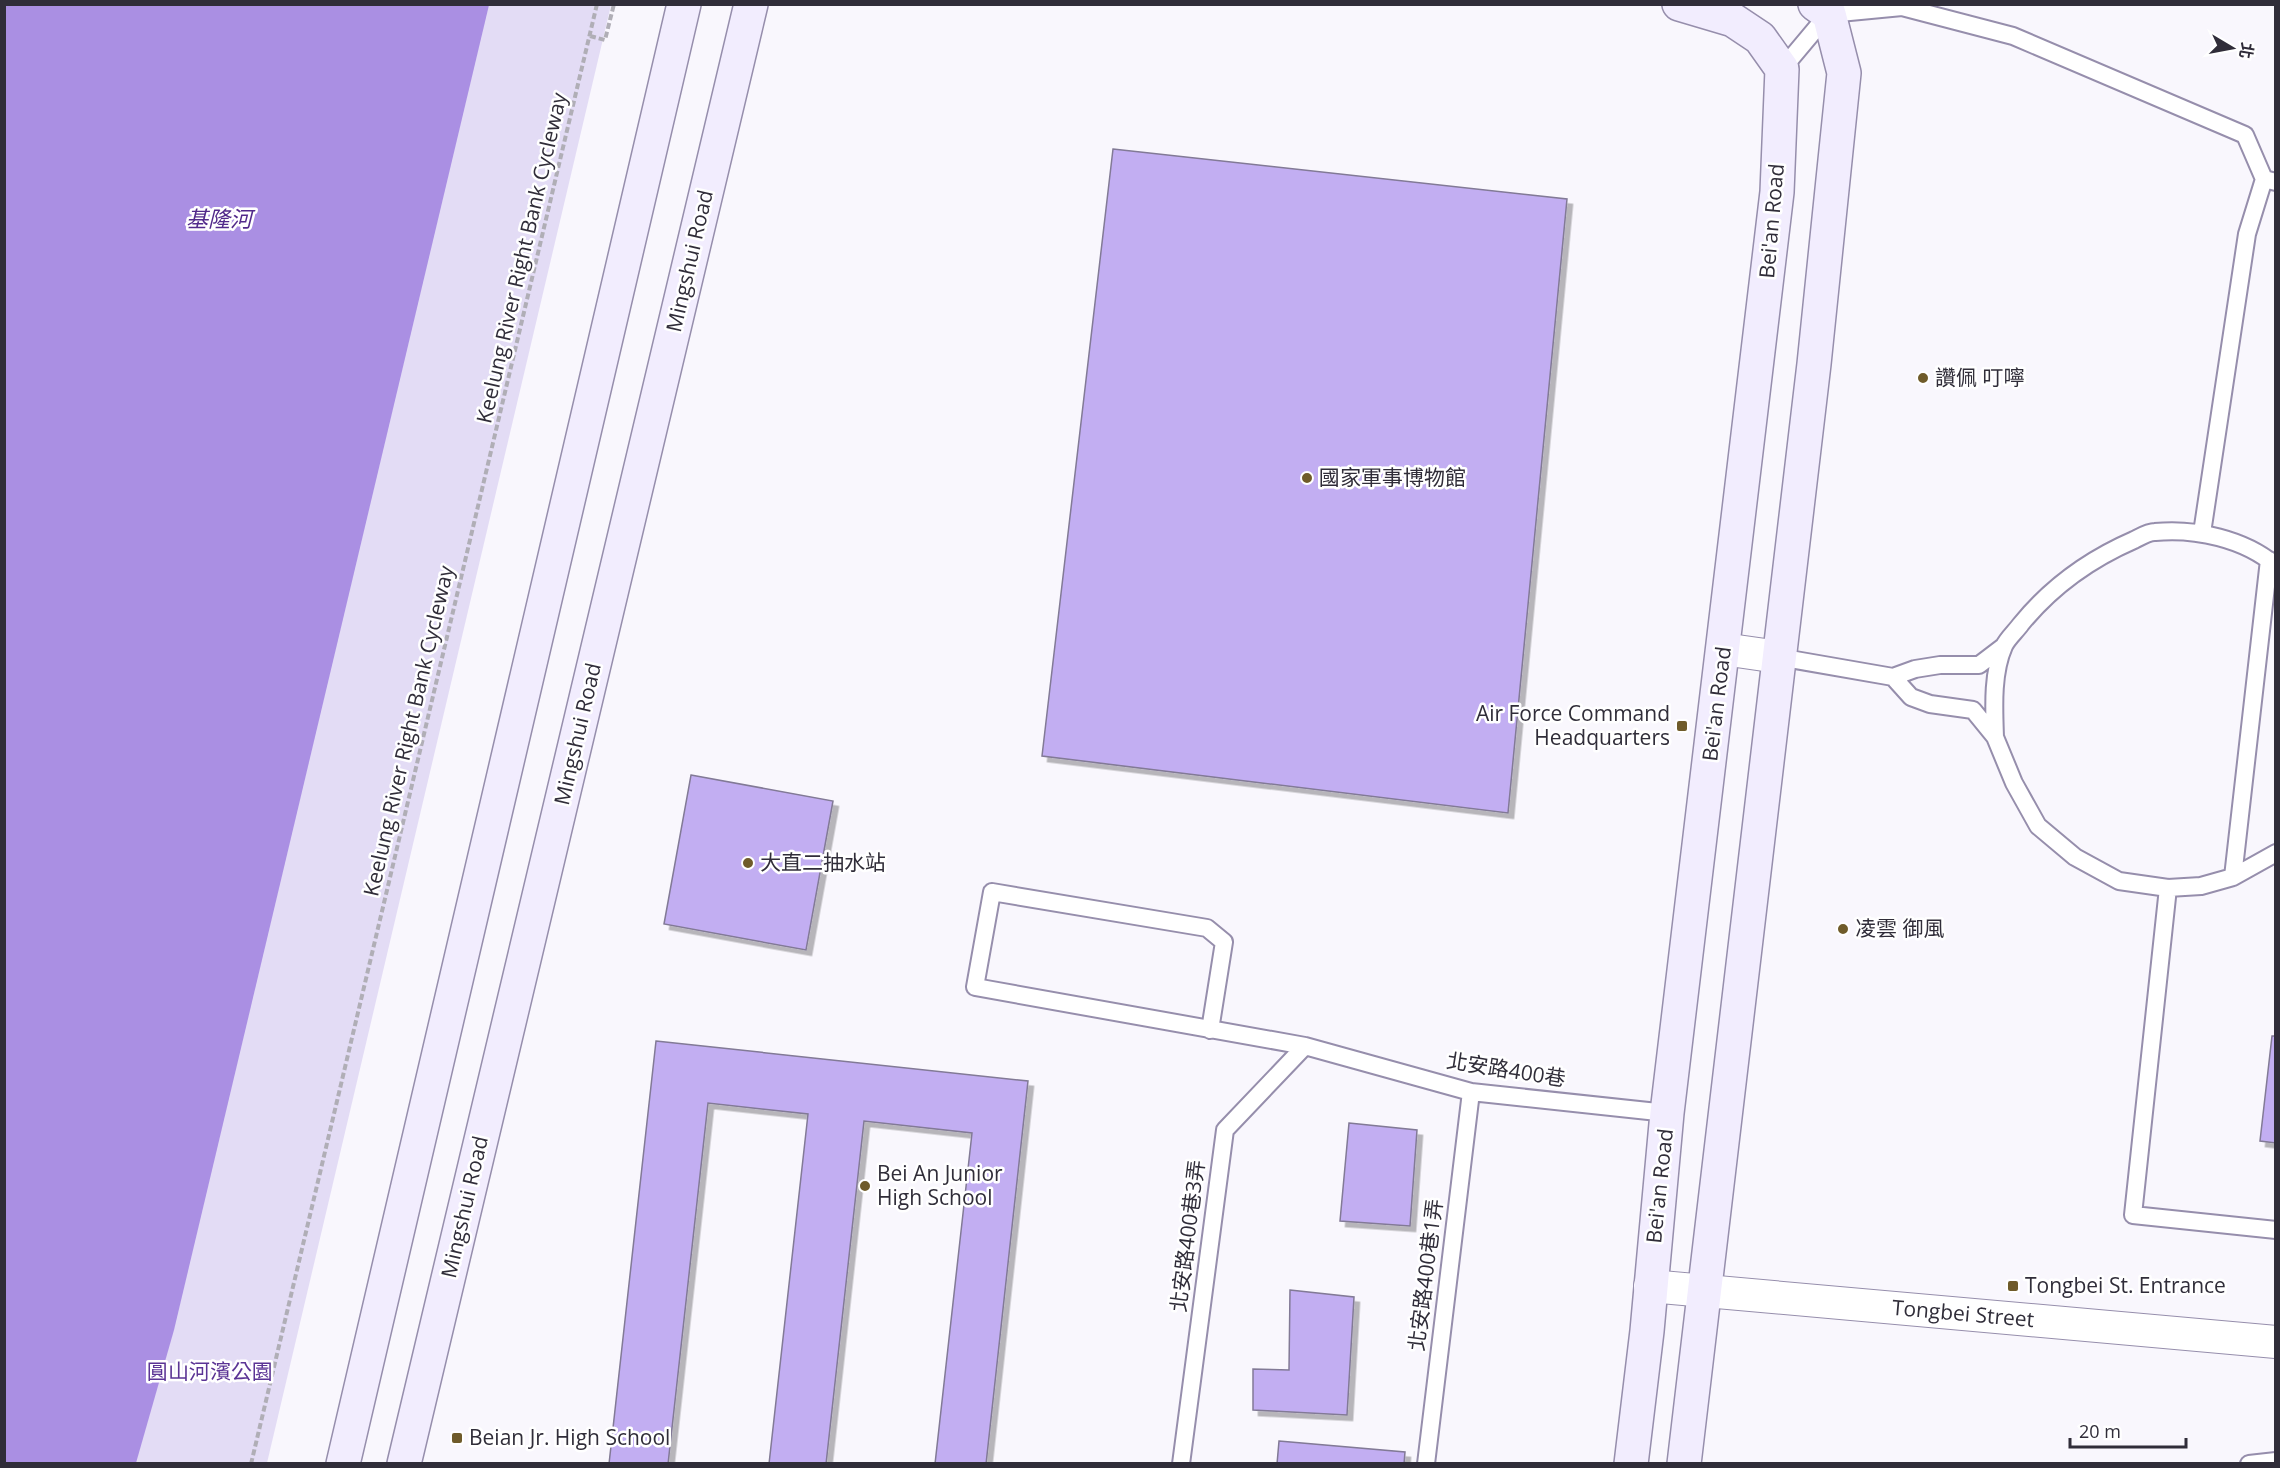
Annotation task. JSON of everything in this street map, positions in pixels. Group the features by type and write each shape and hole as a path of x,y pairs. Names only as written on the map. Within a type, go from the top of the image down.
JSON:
{"main road":[{"path":"343,1464 684,4"},
{"name":"Mingshui Road","path":"404,1464 751,4"},
{"path":"1679,4 1733,20 1760,38 1782,69"},
{"path":"1684,1464 1814,364 1844,73 1826,8"},
{"name":"Bei'an Road","path":"1631,1464 1667,1113 1777,192 1782,69"}],"street":[{"path":"1723,649 1778,657"},
{"name":"Tongbei Street","path":"1650,1286 2276,1342"}],"lane":[{"path":"1782,69 1826,8 1902,7 2013,36 2246,135 2270,181 2247,234 2202,533"},
{"path":"1778,657 1893,677 1915,669 1940,665 1979,665 2004,645 2060,582 2110,551 2153,532 2202,533 2237,543 2272,563 2233,877"},
{"path":"1995,737 1994,691 2004,645"},
{"path":"1893,677 1911,697 1930,704 1973,710 1995,737 2014,783 2038,826 2075,857 2119,881 2168,888 2200,886 2233,877 2276,853"},
{"path":"2168,888 2133,1215 2276,1230"},
{"name":"北安路400巷","path":"1210,1030 1224,942 1207,928 992,892 975,987 1210,1030 1305,1047 1471,1092 1667,1113"},
{"name":"北安路400巷3弄","path":"1181,1464 1225,1130 1305,1047"},
{"name":"北安路400巷1弄","path":"1426,1464 1471,1092"},
{"path":"2248,1464 2276,1461"}],"path":[{"name":"Keelung River Right Bank Cycleway","path":"251,1464 597,4"},
{"path":"590,36 605,40 614,4"}],"green space":[{"name":"圓山河濱公園","path":"456,5 611,5 267,1463 110,1464"}],"water":[{"name":"基隆河","path":"5,4 489,5 174,1330 136,1463 5,1463"}],"building":[{"name":"國家軍事博物館","path":"1113,149 1567,199 1508,813 1042,756"},
{"name":"大直二抽水站","path":"691,775 833,801 806,950 664,924"},
{"path":"2272,1036 2276,1036 2276,1143 2260,1141"},
{"path":"656,1041 1028,1081 986,1464 935,1464 972,1133 864,1121 826,1464 769,1464 808,1114 708,1103 668,1464 609,1464"},
{"path":"1349,1123 1417,1130 1410,1226 1340,1221"},
{"path":"1290,1290 1354,1297 1347,1415 1253,1410 1253,1369 1289,1370"},
{"path":"1279,1441 1405,1452 1404,1464 1277,1464"}],"place":[{"name":"讚佩 叮嚀","path":"1923,378"},
{"name":"國家軍事博物館","path":"1307,478"},
{"name":"Air Force Command Headquarters","path":"1682,726"},
{"name":"大直二抽水站","path":"748,863"},
{"name":"凌雲 御風","path":"1843,929"},
{"name":"Bei An Junior High School","path":"865,1186"},
{"name":"Tongbei St. Entrance","path":"2013,1286"},
{"name":"Beian Jr. High School","path":"457,1438"}]}
